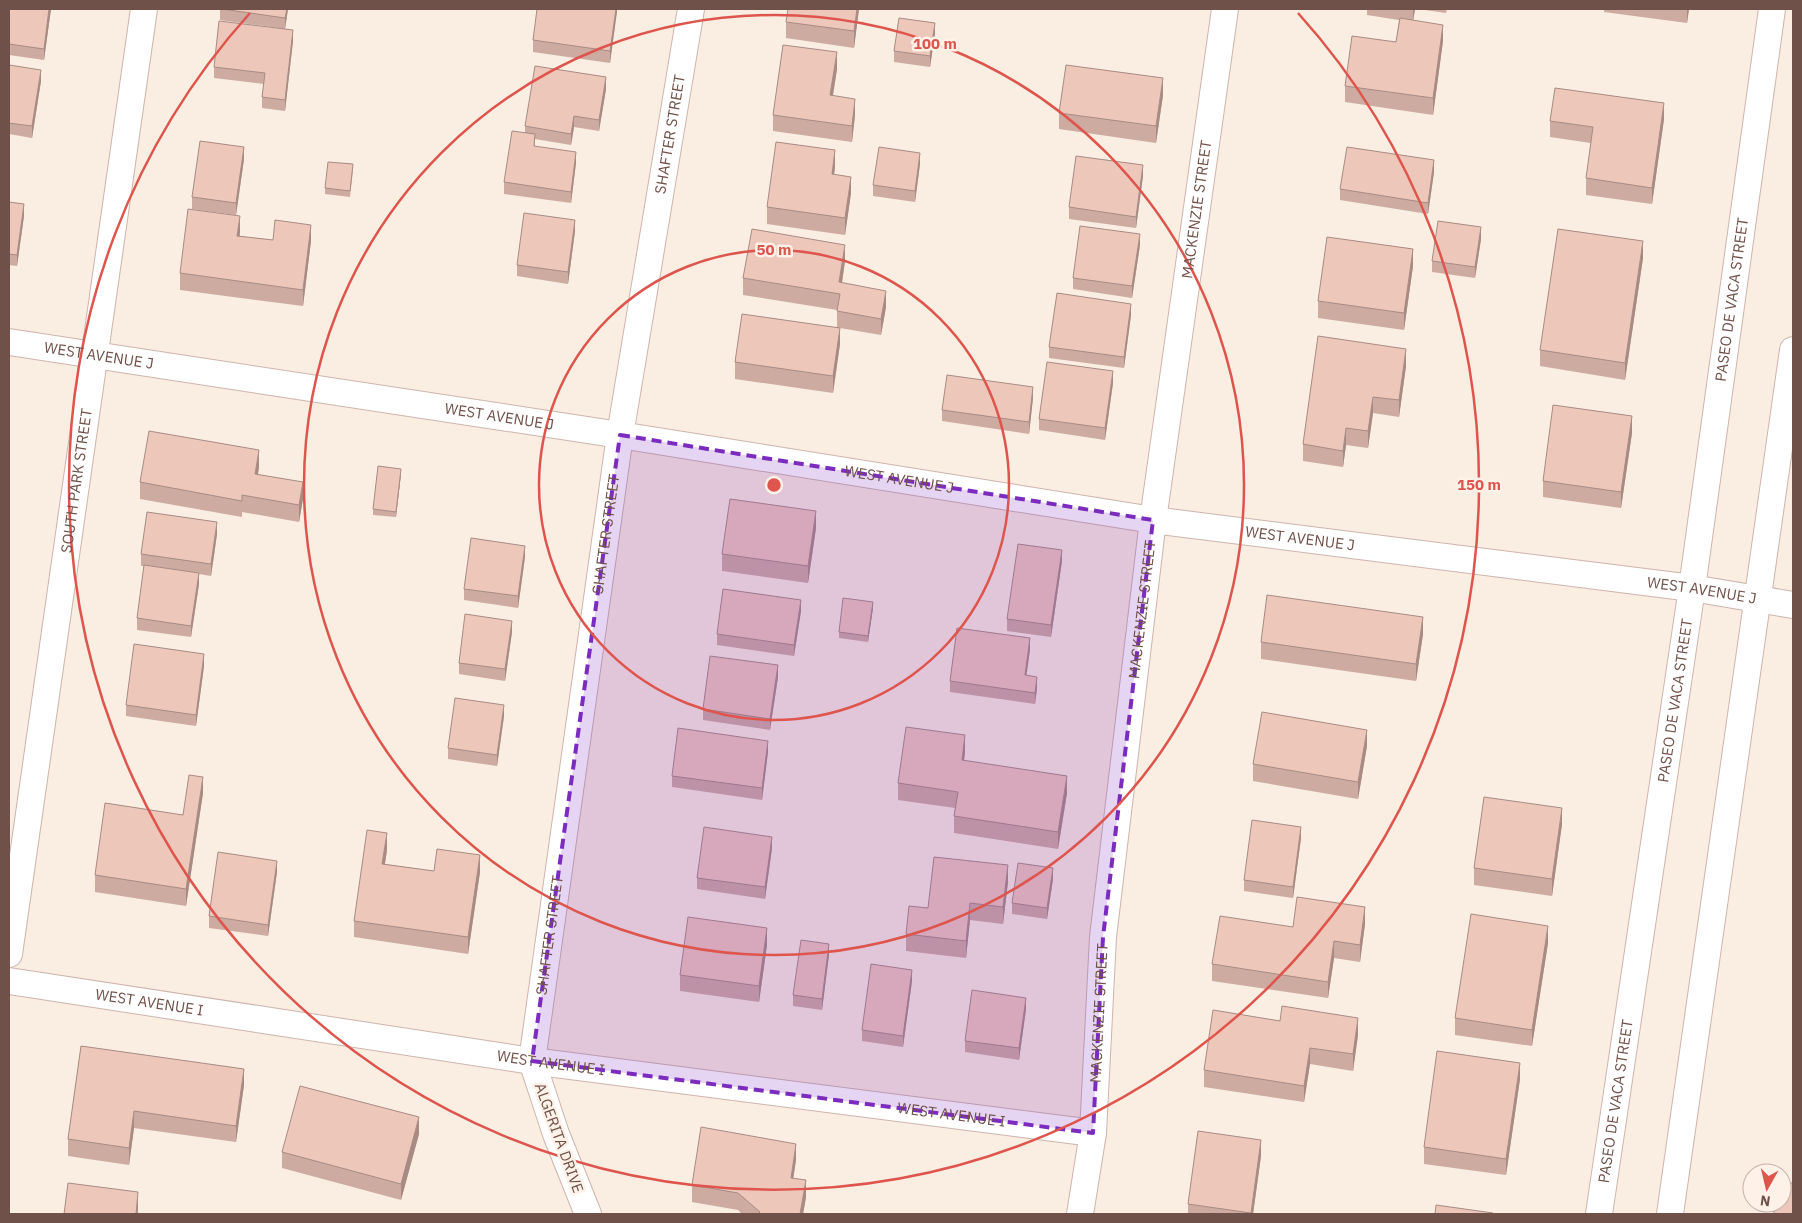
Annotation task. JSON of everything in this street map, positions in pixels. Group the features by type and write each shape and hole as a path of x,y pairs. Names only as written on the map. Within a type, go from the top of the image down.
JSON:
{"street":[{"name":"SOUTH PARK STREET","path":"9,954 144,9"},
{"name":"SHAFTER STREET","path":"532,1061 620,435 691,9"},
{"name":"MACKENZIE STREET","path":"1080,1214 1093,1133 1103,937 1153,520 1225,9"},
{"name":"PASEO DE VACA STREET","path":"1599,1214 1692,588 1772,9"},
{"name":"WEST AVENUE J","path":"9,342 620,435 1153,520 1692,588 1793,606"},
{"path":"1670,1214 1793,350"},
{"name":"WEST AVENUE I","path":"9,981 532,1061 1093,1133"},
{"name":"ALGERITA DRIVE","path":"532,1061 556,1134 588,1214"}],"highlighted area":[{"path":"620,435 1153,520 1103,937 1093,1133 532,1061"}],"building":[{"path":"9,9 49,9 44,49 9,44"},
{"path":"222,9 287,9 285,18"},
{"path":"537,9 616,9 610,51 533,40"},
{"path":"788,9 857,9 854,31 786,22"},
{"path":"899,18 935,23 930,56 894,51"},
{"path":"1400,18 1443,25 1433,98 1345,86 1352,36 1396,42"},
{"path":"219,21 293,30 285,100 262,97 265,73 214,67"},
{"path":"783,45 837,52 830,95 855,99 852,126 773,115"},
{"path":"9,65 41,70 32,126 9,123"},
{"path":"1066,65 1163,78 1156,126 1059,113"},
{"path":"535,66 606,77 599,120 574,116 571,134 525,126"},
{"path":"1555,88 1664,103 1652,188 1586,178 1593,127 1550,121"},
{"path":"512,131 535,134 534,146 576,152 571,192 504,182"},
{"path":"200,141 244,147 236,203 192,197"},
{"path":"776,142 835,150 832,174 851,177 845,218 767,207"},
{"path":"879,147 920,153 915,191 873,185"},
{"path":"1347,147 1434,160 1428,203 1340,189"},
{"path":"1076,156 1143,165 1136,217 1069,207"},
{"path":"328,162 353,164 350,191 325,188"},
{"path":"9,202 24,204 17,255 9,254"},
{"path":"188,209 240,216 237,236 273,240 275,220 311,225 303,290 180,273"},
{"path":"524,213 575,220 568,272 517,265"},
{"path":"1438,221 1481,227 1475,267 1432,261"},
{"path":"1080,226 1140,234 1132,286 1073,278"},
{"path":"752,229 845,245 839,282 886,291 881,319 837,311 840,294 743,278"},
{"path":"1558,229 1643,241 1625,363 1540,350"},
{"path":"1327,237 1413,249 1404,313 1318,301"},
{"path":"1057,293 1131,304 1124,357 1049,347"},
{"path":"742,314 840,328 833,376 735,362"},
{"path":"1318,336 1406,349 1399,400 1373,397 1368,431 1346,428 1343,451 1303,444"},
{"path":"1047,362 1113,371 1105,428 1039,419"},
{"path":"947,375 1033,387 1029,422 942,410"},
{"path":"1553,405 1632,416 1621,492 1543,481"},
{"path":"149,431 259,450 255,474 303,482 299,505 242,495 242,501 140,482"},
{"path":"378,466 401,469 396,512 373,509"},
{"path":"730,499 816,511 808,566 722,554"},
{"path":"147,512 217,522 211,564 141,554"},
{"path":"471,538 525,546 518,596 464,589"},
{"path":"1018,544 1062,550 1051,625 1007,619"},
{"path":"144,565 199,573 191,626 137,618"},
{"path":"723,589 801,600 794,645 717,634"},
{"path":"1267,595 1423,617 1416,664 1261,642"},
{"path":"843,598 873,602 868,636 839,632"},
{"path":"465,614 512,621 505,669 459,663"},
{"path":"957,628 1030,638 1025,675 1037,677 1035,693 950,681"},
{"path":"134,644 204,654 196,715 126,705"},
{"path":"710,656 778,665 770,719 703,709"},
{"path":"455,698 504,705 497,755 448,748"},
{"path":"1262,712 1367,730 1358,782 1253,764"},
{"path":"906,727 965,735 962,760 1067,776 1058,832 954,816 958,792 898,783"},
{"path":"678,728 768,741 762,788 672,776"},
{"path":"189,775 203,777 186,889 95,875 105,803 183,815"},
{"path":"1484,797 1562,808 1552,879 1474,868"},
{"path":"1252,820 1301,827 1293,887 1244,880"},
{"path":"704,827 772,837 765,887 697,878"},
{"path":"367,830 387,833 382,864 434,871 437,849 480,855 468,937 354,921"},
{"path":"218,852 277,861 268,925 209,916"},
{"path":"934,857 1008,865 1003,907 970,903 966,941 906,934 909,906 928,908"},
{"path":"1018,863 1053,868 1047,908 1012,903"},
{"path":"1297,897 1365,907 1360,945 1334,941 1328,982 1212,964 1220,916 1293,927"},
{"path":"1471,914 1548,926 1532,1030 1455,1018"},
{"path":"688,917 767,928 759,986 680,975"},
{"path":"801,940 829,944 822,999 793,995"},
{"path":"871,964 912,970 903,1036 862,1030"},
{"path":"972,990 1026,998 1019,1048 965,1041"},
{"path":"1282,1006 1358,1018 1353,1054 1310,1048 1304,1086 1204,1070 1213,1010 1280,1021"},
{"path":"81,1046 244,1069 236,1126 134,1111 129,1148 68,1139"},
{"path":"1437,1051 1520,1063 1506,1159 1424,1147"},
{"path":"300,1086 419,1117 401,1184 282,1152"},
{"path":"701,1127 796,1144 791,1178 806,1180 800,1214 758,1214 760,1212 738,1193 692,1185"},
{"path":"1198,1131 1261,1140 1251,1213 1188,1204"},
{"path":"68,1183 138,1192 136,1214 64,1214"},
{"path":"1793,1183 1793,1214 1774,1214 1792,1213"},
{"path":"1436,1205 1493,1213 1493,1214 1435,1214"}]}
